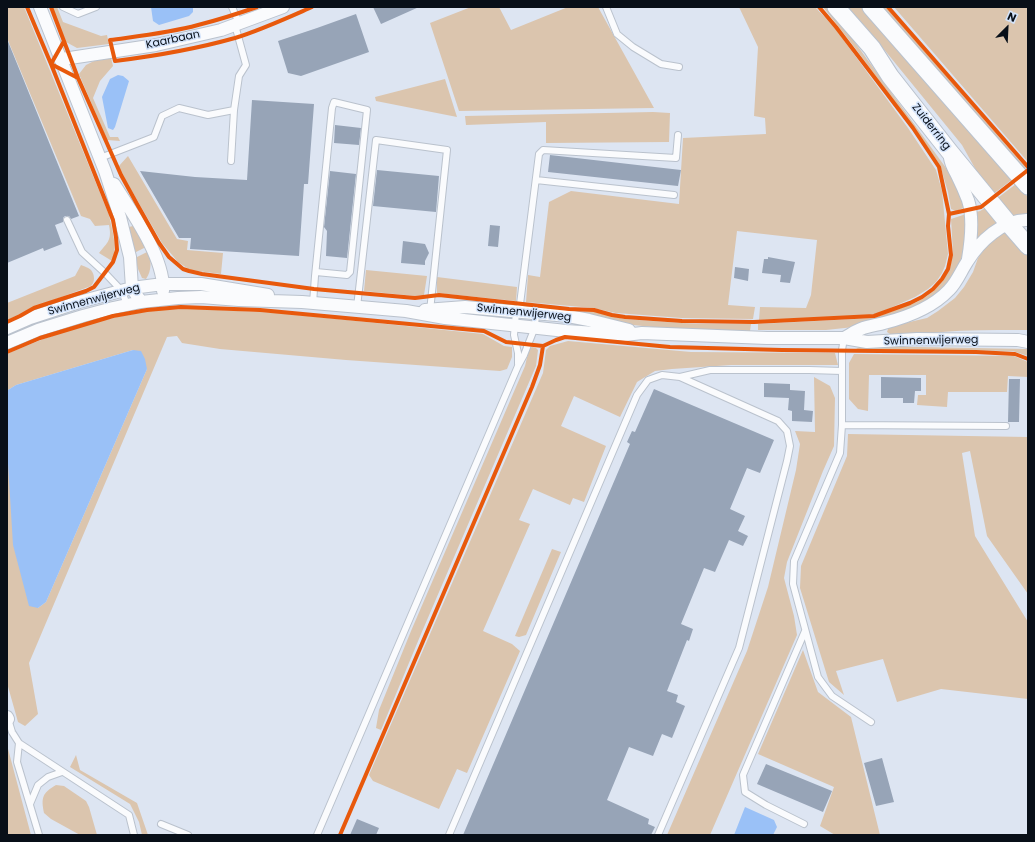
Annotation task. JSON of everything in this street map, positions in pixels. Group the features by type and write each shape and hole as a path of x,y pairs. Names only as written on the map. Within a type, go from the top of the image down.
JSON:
{"main road":[{"name":"Zuiderring","path":"836,7 872,48 890,76 949,151 1008,224 1028,246"},
{"path":"871,7 1028,186"}],"street":[{"path":"40,7 105,170 120,217 130,258 127,289 141,302"},
{"name":"Kaarbaan","path":"60,58 70,58 156,44 221,30 283,7"},
{"name":"Swinnenwijerweg","path":"949,151 951,165 957,174 969,202 972,235 968,260"},
{"path":"105,170 132,212 158,262 163,284 162,300"},
{"name":"Swinnenwijerweg","path":"844,338 860,329 918,312 936,302 950,290 968,260 987,238 1008,224 1028,220"},
{"name":"Swinnenwijerweg","path":"7,328 51,311 127,289 163,284 201,284 308,302 357,307 429,312 465,307 568,316 642,333 767,338 844,338 866,342 917,339 1025,340"},
{"name":"Swinnenwijerweg","path":"7,343 38,330 68,320 141,302 201,297 308,302"},
{"name":"Swinnenwijerweg","path":"429,312 445,318 624,336 642,333"}],"lane":[{"path":"63,7 78,14 96,7"},
{"path":"231,161 234,110 239,76 246,65 232,7"},
{"path":"606,7 617,34 633,47 661,64 679,67"},
{"path":"308,302 316,272 332,108 334,102 367,110 350,272 347,275 316,272"},
{"path":"100,158 154,137 162,116 179,108 208,115 234,110"},
{"path":"518,366 518,353 514,335 539,154 543,150 676,158 678,135"},
{"path":"357,307 376,140 447,150 429,312"},
{"path":"536,180 674,195"},
{"path":"67,220 82,252 127,289 128,304"},
{"path":"317,835 524,355 535,327 536,314"},
{"path":"844,338 842,350 842,425 840,454 794,561 793,584 818,677 832,696 872,722"},
{"path":"680,377 710,370 809,370 842,372"},
{"path":"449,835 637,395 648,380 662,375 680,377 778,421 787,431 790,446 739,648 658,835"},
{"path":"842,425 1006,426"},
{"path":"804,824 766,805 745,792 743,775 805,631"},
{"path":"7,718 12,732 19,743 128,815 134,835"},
{"path":"19,743 17,762 39,835"},
{"path":"30,804 38,785 48,777 62,772"},
{"path":"162,824 188,835"}],"shaded area":[{"path":"7,7 24,7 109,215 114,244 114,256 112,261 99,253 110,238 109,225 95,226 90,219 81,216 7,38"},
{"path":"52,7 57,7 63,22 101,36 107,35 109,44 77,48 66,42"},
{"path":"471,7 499,7 511,30 568,7 598,7 654,108 459,111 430,23"},
{"path":"739,7 815,7 834,27 908,128 936,170 942,191 948,254 942,273 936,282 915,297 879,313 865,316 759,320 760,307 806,308 811,295 817,240 737,231 728,305 755,307 753,319 682,318 616,313 593,308 526,302 528,275 540,277 549,202 571,191 679,204 683,138 766,134 765,118 754,116 758,47"},
{"path":"823,7 827,7 838,19 954,179 966,207 956,211 951,209 948,192 940,165 914,127"},
{"path":"848,7 863,7 1014,178 992,195 981,179 962,145"},
{"path":"880,7 886,7 1026,168 1023,170"},
{"path":"894,7 1028,7 1028,162"},
{"path":"111,58 113,66 100,81 93,98 110,137 118,137 120,141 107,140 79,74 86,65 96,60"},
{"path":"445,79 457,117 376,101 375,97"},
{"path":"653,112 670,113 669,142 546,143 546,122 466,125 465,116"},
{"path":"128,156 177,239 188,241 187,250 223,253 221,274 190,270 178,262 162,243 118,167"},
{"path":"1016,184 1028,197 1028,216 1011,219 995,200"},
{"path":"989,206 1002,223 977,238 976,212"},
{"path":"966,214 968,236 957,269 950,280 938,293 926,302 905,312 854,327 826,330 758,330 758,324 874,318 917,302 935,289 943,280 950,268 953,253 951,219"},
{"path":"129,227 136,227 146,247 134,253 127,230"},
{"path":"1008,229 1028,251 1028,330 936,332 905,336 895,336 887,332 892,326 927,318 955,298 973,272 978,258 985,248 993,238"},
{"path":"149,251 151,262 146,279 142,278 135,258"},
{"path":"81,265 91,270 94,276 91,286 29,309 7,320 7,303 75,276"},
{"path":"366,270 427,276 424,295 415,296 364,291"},
{"path":"437,277 517,287 516,301 437,293"},
{"path":"198,309 279,313 483,334 504,346 512,347 512,357 507,369 500,371 220,349 182,343 177,336 167,337 29,663 38,714 25,726 18,722 7,683 7,445 38,608 46,602 147,369 133,350 16,385 7,392 7,354 62,332 119,316 158,310"},
{"path":"572,311 595,312 624,319 696,324 751,324 750,331 663,328 633,325 571,313"},
{"path":"568,341 691,352 835,353 838,365 731,365 655,371 637,382 620,417 574,396 561,426 606,446 584,502 573,498 570,505 533,489 519,520 530,524 483,631 512,644 520,651 467,773 457,769 439,809 373,781 369,775 543,373 546,350 550,346"},
{"path":"861,346 1028,349 1028,356 1013,351 856,349"},
{"path":"532,347 538,350 536,366 381,730 376,728 379,710 411,631 525,366 529,349"},
{"path":"854,354 1014,356 1028,362 1028,377 1008,376 1007,392 948,392 947,407 917,405 918,395 926,395 926,375 869,375 868,411 858,409 849,399 849,363"},
{"path":"814,377 830,386 835,398 834,446 787,562 784,578 794,616 797,635 710,835 667,835 747,651 768,587 796,470 800,444 795,431 815,432"},
{"path":"848,434 1028,437 1028,594 987,536 970,451 962,453 975,536 1028,622 1028,699 941,689 897,702 883,659 836,671 844,695 829,682 800,588 801,566 847,456"},
{"path":"552,549 561,552 526,635 519,637 515,636"},
{"path":"803,650 818,692 851,717 880,835 835,835 820,826 834,787 758,754"},
{"path":"7,745 31,835 7,835"},
{"path":"76,755 80,770 137,803 148,835 142,835 139,822 130,804 70,767"},
{"path":"56,785 64,786 86,801 97,835 80,835 51,819 44,813 43,800 45,793"}],"water":[{"path":"151,7 193,7 193,12 189,16 159,25 153,21"},
{"path":"118,75 123,76 129,81 113,130 108,128 102,97 110,79"},
{"path":"133,350 141,351 145,359 147,369 46,602 38,608 29,606 13,545 7,447 7,392 16,385"},
{"path":"745,807 774,820 777,827 773,835 734,835"}],"building":[{"path":"373,7 419,7 381,24"},
{"path":"356,14 369,52 301,76 288,73 278,41"},
{"path":"7,39 79,216 71,219 69,216 65,216 63,218 63,222 55,225 62,244 44,251 43,248 7,263"},
{"path":"252,100 314,104 308,184 304,184 299,256 190,249 191,238 179,238 140,171 195,177 247,180"},
{"path":"335,125 361,128 359,145 334,143"},
{"path":"550,155 681,170 678,186 548,172"},
{"path":"377,170 439,176 436,212 373,206"},
{"path":"330,171 356,174 347,258 326,256 327,231 324,227"},
{"path":"490,225 500,226 498,247 488,246"},
{"path":"403,241 425,244 429,253 425,261 425,265 401,263"},
{"path":"768,257 795,262 790,283 780,282 781,275 762,273 764,259 768,259"},
{"path":"735,267 749,269 748,281 734,278"},
{"path":"881,377 921,378 921,391 915,391 914,403 903,403 903,398 881,398"},
{"path":"1009,379 1020,379 1019,422 1008,422"},
{"path":"764,383 790,384 790,390 805,391 804,410 813,411 812,422 792,421 792,411 788,410 789,398 764,397"},
{"path":"654,389 774,440 760,473 747,468 730,509 745,516 738,531 748,536 743,546 729,540 715,572 704,568 681,624 693,629 689,641 687,640 667,691 678,695 676,702 685,706 672,738 662,734 653,756 629,747 607,800 649,819 648,824 655,827 651,835 463,835 630,444 627,442 632,431 635,432"},
{"path":"882,758 894,802 876,806 864,763"},
{"path":"766,764 832,791 823,812 757,784"},
{"path":"357,819 379,828 376,835 350,835"}],"cycle path":[{"path":"7,322 34,308 94,287 113,262 117,250 113,220 27,7"},
{"path":"51,7 78,78 121,175 159,243 169,257 183,269 202,274 314,289 415,298 439,295 569,309 594,310 625,317 682,321 754,322 874,316 910,303 933,289 948,269 951,255 948,226 949,214 939,167 913,128 819,7"},
{"path":"257,7 187,28 110,40 115,61 175,52 235,38 264,28 312,7"},
{"path":"888,7 1028,167"},
{"path":"64,41 51,64 78,78"},
{"path":"949,214 981,207 1028,170"},
{"path":"7,352 40,338 113,316 147,310 181,307 260,310 484,331 506,342 543,346 565,337 670,347 976,352 1015,354 1028,359"},
{"path":"340,835 532,387 540,365 543,346"}]}
